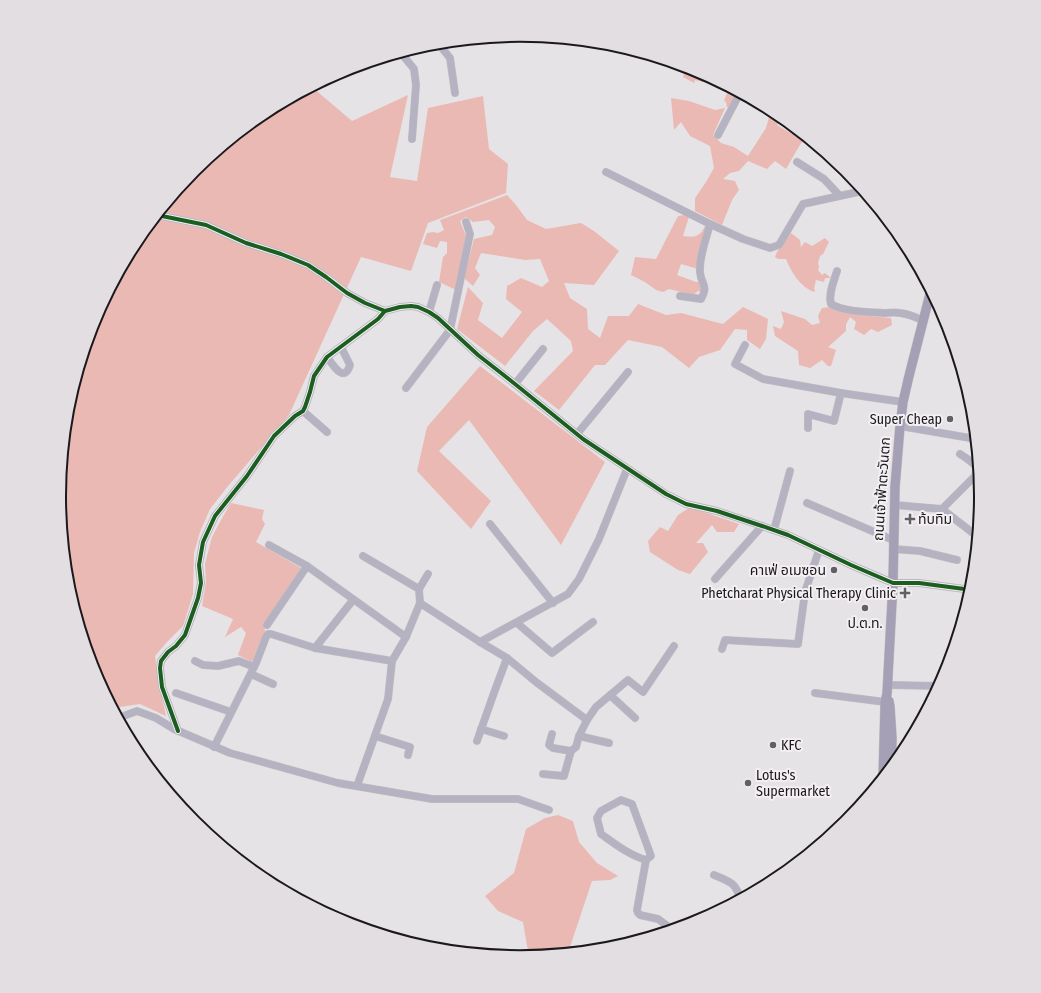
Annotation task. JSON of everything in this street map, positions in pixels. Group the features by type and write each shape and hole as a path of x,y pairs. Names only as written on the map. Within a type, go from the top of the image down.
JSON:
{"main road":[{"name":"ถนนเจ้าฟ้าตะวันตก","path":"883,770 893,583 895,487 900,426 903,402 909,376 930,299"},
{"name":"ถนนเจ้าฟ้าตะวันตก","path":"887,694 890,707 891,758"}],"street":[{"path":"443,49 450,58 455,93"},
{"path":"404,57 414,69 416,85 412,139"},
{"path":"718,135 738,97"},
{"path":"797,162 824,179 839,196"},
{"path":"606,172 710,224 743,239 770,248 779,245 803,204 858,192"},
{"path":"163,216 206,226 246,243 281,254 308,265 365,304 385,310 411,306 418,307 429,312 438,318 478,355 577,434 627,469 666,494 686,504 717,511 788,535 893,583 919,584 965,589"},
{"path":"406,388 450,330 470,234 466,222"},
{"path":"680,296 701,299 704,294 705,285 700,274 700,262 710,224"},
{"path":"837,271 830,296 832,304 850,310 885,313 898,312 914,316 923,321"},
{"path":"429,312 436,285"},
{"path":"178,731 162,687 160,668 161,661 185,635 198,598 201,583 199,565 203,542 215,516 247,476 274,436 306,407 314,376 327,358 378,319 385,310"},
{"path":"745,346 735,364 763,379 903,402"},
{"path":"327,358 338,372 346,373 349,370 350,365 341,347"},
{"path":"515,384 543,350"},
{"path":"577,434 628,372"},
{"path":"808,428 808,414 834,421 841,393"},
{"path":"303,411 327,432"},
{"path":"900,426 971,438"},
{"path":"960,454 974,464"},
{"path":"480,642 568,594 579,579 599,539 627,469"},
{"path":"774,530 790,470"},
{"path":"942,509 974,477"},
{"path":"808,503 893,545 957,560"},
{"path":"895,505 942,509 973,533"},
{"path":"490,524 554,602"},
{"path":"715,579 762,526"},
{"path":"268,545 307,566 406,637"},
{"path":"722,649 725,640 798,644 805,592 819,550"},
{"path":"363,556 419,588"},
{"path":"267,625 307,566"},
{"path":"357,786 388,699 392,661 406,637 420,603 419,588 428,574"},
{"path":"315,648 353,600"},
{"path":"420,603 507,658 536,682 587,720"},
{"path":"516,623 552,653 593,622"},
{"path":"214,747 268,634 315,648 392,661"},
{"path":"543,774 564,776 571,751 576,747 579,736 587,720 596,707 628,680 643,692 674,646"},
{"path":"477,741 507,658"},
{"path":"195,661 203,665 218,666 239,661 274,684"},
{"path":"815,693 887,694 933,687"},
{"path":"176,694 231,712"},
{"path":"610,695 635,718"},
{"path":"123,716 137,711 156,718 178,731 230,753 338,783 432,799 518,800 549,810"},
{"path":"481,729 504,736"},
{"path":"552,734 549,745 553,748 571,751"},
{"path":"375,736 410,747 408,755"},
{"path":"579,736 609,743"},
{"path":"646,860 636,857 601,834 597,818 600,811 621,800 632,804 651,856 646,860 637,910 640,915 658,919 668,926"},
{"path":"714,875 729,880 739,891 739,895"}],"shaded area":[{"path":"679,71 703,81 695,80 694,83 683,77 684,74"},
{"path":"316,91 352,121 408,95 390,177 417,181 428,108 483,96 489,149 508,164 506,193 428,223 411,271 361,257 289,415 210,509 200,532 194,553 193,594 183,626 155,656 166,716 140,704 118,707 90,643 81,614 70,556 66,496 70,437 81,379 90,350 101,323 113,295 127,269 160,220 199,175 244,136 293,103"},
{"path":"726,91 733,95 734,100 730,108 727,107 726,102 724,101 727,93"},
{"path":"671,98 689,101 715,110 725,108 713,135 721,143 734,147 748,156 766,128 769,117 778,123 777,125 792,134 793,133 804,142 801,143 786,169 775,161 767,169 748,161 739,171 730,173 723,179 735,181 739,190 732,200 722,225 695,211 695,198 714,168 710,146 690,136 681,122 674,130"},
{"path":"507,195 527,220 546,229 581,223 594,231 619,251 594,285 564,283 570,298 587,309 588,329 600,338 608,316 629,316 638,304 666,315 681,313 723,324 743,307 768,319 766,339 760,349 747,340 747,330 735,329 720,350 699,357 689,368 662,347 628,340 605,365 595,365 559,410 534,391 573,351 571,341 547,319 533,331 505,366 457,329 468,287 483,303 478,320 502,338 522,312 506,299 507,286 521,278 542,287 549,281 540,259 525,260 481,253 475,268 480,275 473,286 464,278 474,239 492,235 495,227 489,220 473,222 466,217 460,221 466,236 456,290 439,282 443,257 447,253 447,242 440,241 437,248 423,244 427,233 438,233 444,230 440,220"},
{"path":"685,215 689,217 683,236 690,237 699,235 705,226 707,228 701,249 698,250 698,269 681,264 677,275 700,282 703,292 698,291 693,295 669,289 663,292 656,290 645,282 631,275 635,257 656,259 678,216"},
{"path":"791,233 800,240 801,247 805,242 812,246 825,238 829,242 823,254 820,256 818,270 822,275 825,273 831,278 825,278 824,282 816,280 814,292 800,283 786,259 778,259 775,257"},
{"path":"830,307 843,312 891,318 892,325 878,332 871,329 864,335 854,329 856,322 850,317 846,324 846,331 828,347 836,350 831,366 828,366 822,360 810,368 799,365 798,351 775,336 773,326 781,329 784,322 781,311 805,319 812,325 820,323 818,316 822,308"},
{"path":"480,366 605,462 561,545 469,420 439,451 491,501 471,529 417,471 427,427"},
{"path":"231,503 264,510 262,519 265,524 256,542 301,568 264,624 265,631 252,662 238,655 246,633 241,627 225,637 233,619 202,606 206,582 205,564 212,537"},
{"path":"689,508 739,524 734,532 717,532 712,525 696,543 703,543 708,552 690,574 678,570 650,552 648,541 660,527 668,531 678,515"},
{"path":"558,815 573,821 579,842 597,863 618,876 610,880 592,881 570,948 528,951 523,922 498,911 485,896 514,873 526,829 545,818"}],"cycle path":[{"path":"163,216 206,225 246,243 281,254 308,265 347,293 365,303 385,311 411,306 418,307 429,312 438,318 478,355 583,439 666,494 686,504 717,511 788,535 893,583 919,583 965,589"},
{"path":"178,731 162,687 160,668 161,661 185,635 198,598 201,583 199,565 203,542 215,516 247,476 274,436 295,416 303,411 314,376 327,357 378,319 385,311"}],"place":[{"name":"Super Cheap","path":"950,419"},
{"name":"ท้บทิม","path":"910,519"},
{"name":"คาเฟ่ อเมซอน","path":"834,570"},
{"name":"Phetcharat Physical Therapy Clinic","path":"905,593"},
{"name":"ป.ต.ท.","path":"865,608"},
{"name":"KFC","path":"773,745"},
{"name":"Lotus's Supermarket","path":"748,783"}]}
